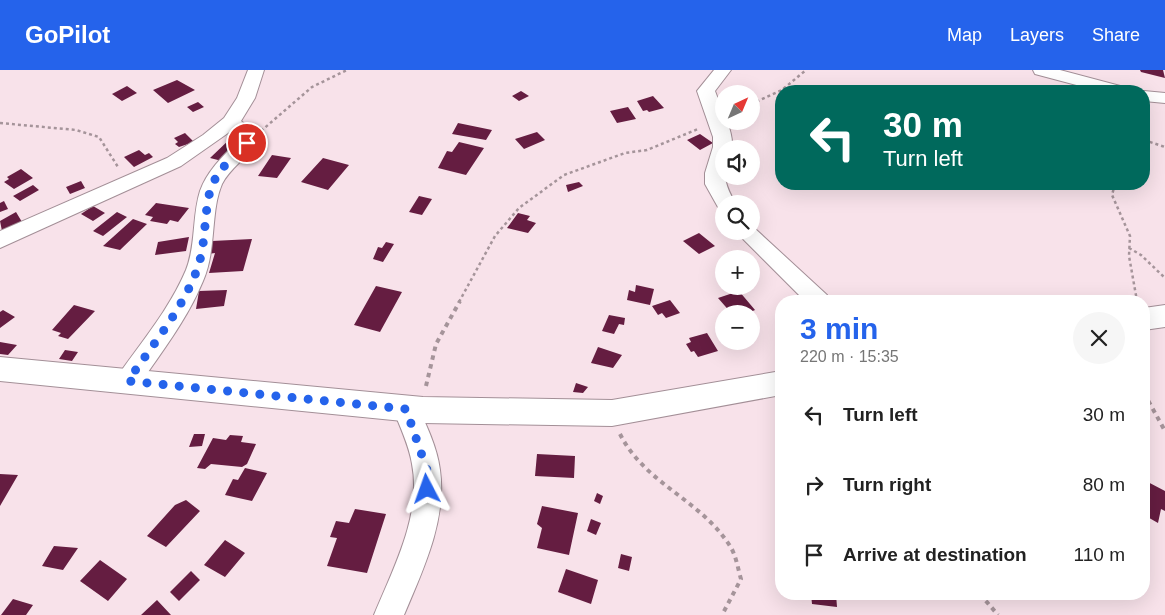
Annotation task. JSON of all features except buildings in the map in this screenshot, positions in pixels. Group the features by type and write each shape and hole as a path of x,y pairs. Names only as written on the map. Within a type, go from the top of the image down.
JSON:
{"street":[{"path":"0,240 174,162 210,139 230,122 246,98 256,70"},
{"path":"715,118 710,108 706,91 723,70"},
{"path":"1041,70 1096,85"},
{"path":"1150,97 1165,98"},
{"path":"128,381 181,304 198,266 206,229 210,190 223,168 247,143 243,132 230,122"},
{"path":"719,130 723,143 713,171 714,186 720,195"},
{"path":"756,240 813,295"},
{"path":"1150,318 1165,316"},
{"path":"0,369 415,409 612,412 775,383"},
{"path":"389,615 407,572 427,508 427,470 415,409"}],"path":[{"path":"247,143 312,87 347,70"},
{"path":"788,85 806,70"},
{"path":"760,100 775,93"},
{"path":"0,123 76,130 99,137 128,182"},
{"path":"415,409 436,344 495,236 518,208 564,175 625,153 647,150 657,144 715,123"},
{"path":"1150,142 1165,147"},
{"path":"1113,190 1112,195 1130,236 1128,256 1136,295"},
{"path":"1129,248 1141,255 1165,278"},
{"path":"1150,404 1165,431"},
{"path":"612,412 624,442 652,476 700,510 731,547 741,580 722,615"},
{"path":"985,600 998,615"}],"route":[{"path":"247,143 223,168 210,190 206,229 198,266 181,304 128,381 406,409 427,470 427,489"}]}
